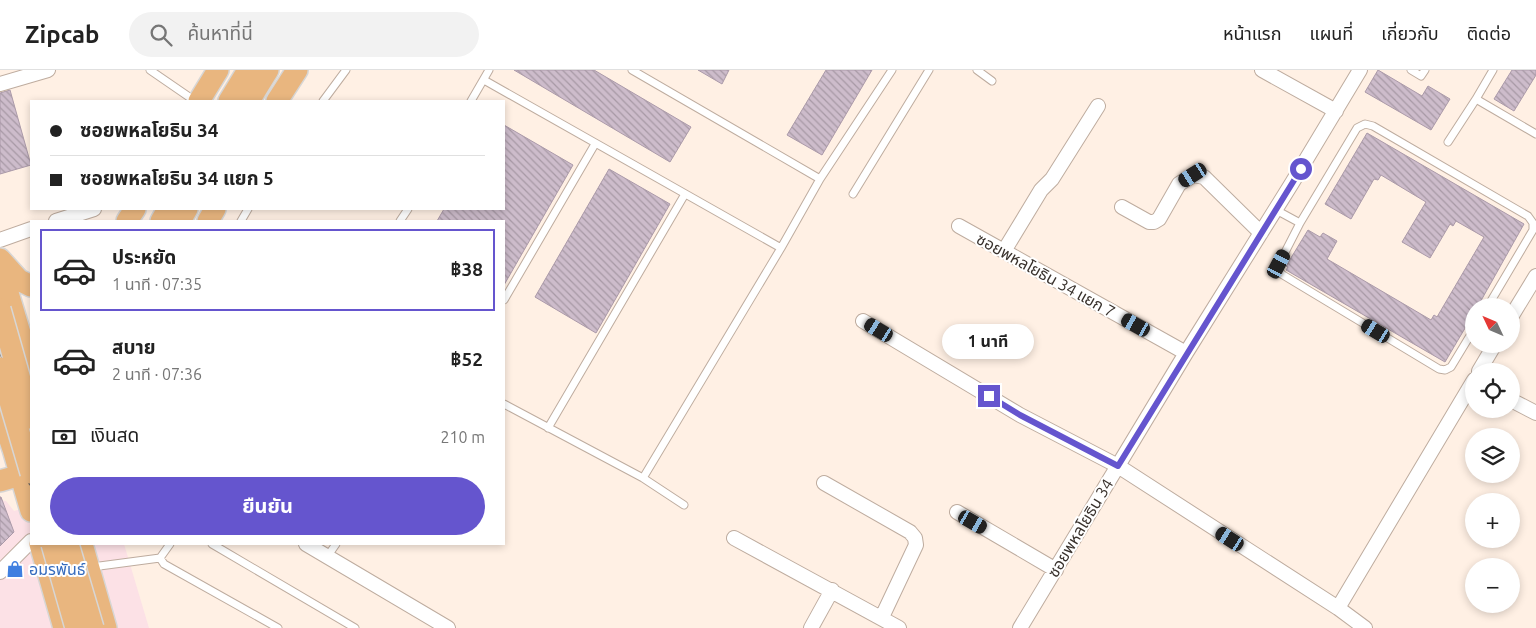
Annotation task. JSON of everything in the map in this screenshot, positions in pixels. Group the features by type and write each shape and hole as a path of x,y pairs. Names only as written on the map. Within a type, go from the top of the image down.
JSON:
{"main road":[{"path":"200,100 218,70"},
{"path":"230,100 248,70"},
{"path":"250,100 268,70"},
{"path":"278,100 297,70"},
{"path":"0,259 19,280 30,286"},
{"path":"0,266 30,367"},
{"path":"0,309 30,414 22,461 0,481"},
{"path":"0,368 22,461 30,505"},
{"path":"0,394 21,410 30,414"},
{"path":"0,411 22,461"},
{"path":"40,545 64,628"},
{"path":"52,545 76,628"},
{"path":"68,545 93,628"},
{"path":"82,545 106,628"},
{"path":"50,579 89,568"}],"street":[{"path":"0,84 48,70"},
{"path":"1262,70 1336,111"},
{"name":"ซอยพหลโยธิน 34","path":"1024,626 1186,353 1276,210 1360,70"},
{"path":"1004,251 1041,190 1052,179 1098,106"},
{"path":"1122,207 1150,222 1154,222 1159,219 1179,184 1193,175 1204,177 1261,233"},
{"path":"59,220 91,210"},
{"name":"ซอยพหลโยธิน 34 แยก 7","path":"959,226 1186,353"},
{"path":"0,240 30,229"},
{"path":"1520,302 1536,276"},
{"path":"863,321 1020,415 1118,466 1338,608 1364,628"},
{"path":"1338,608 1465,395"},
{"path":"1520,403 1534,408"},
{"path":"824,483 910,532 915,538 916,545 882,617"},
{"path":"957,512 1056,570"},
{"path":"734,538 882,617 899,628"},
{"path":"0,572 30,542"},
{"path":"308,545 448,628"},
{"path":"811,628 832,590"}],"lane":[{"path":"150,70 194,100"},
{"path":"324,100 346,70"},
{"path":"472,100 489,70"},
{"path":"632,70 820,179"},
{"path":"643,478 781,248 820,179 892,70"},
{"path":"853,194 929,70"},
{"path":"977,70 992,80"},
{"path":"1410,70 1421,76 1425,70"},
{"path":"1448,142 1493,70"},
{"path":"484,80 781,248"},
{"path":"1476,99 1536,134"},
{"path":"1465,344 1451,367 1445,370 1439,369 1283,275 1278,270 1279,264 1300,223 1357,128 1365,124 1372,126 1528,216 1533,222 1533,230 1493,298"},
{"path":"505,298 595,144"},
{"path":"548,428 685,194"},
{"path":"1276,210 1300,223"},
{"path":"505,405 643,478 684,505"},
{"path":"89,568 160,558 169,545"},
{"path":"214,545 355,628"},
{"path":"327,557 335,545"},
{"path":"160,558 164,564 278,628"}],"shaded area":[{"path":"0,500 6,501 14,511 30,506 30,545 124,545 149,628 0,628"}],"building":[{"path":"514,70 594,70 691,127 670,162"},
{"path":"698,70 729,70 722,84"},
{"path":"826,70 872,70 822,155 787,135"},
{"path":"1378,70 1422,96 1428,86 1450,99 1431,130 1365,92"},
{"path":"1512,70 1536,70 1536,75 1514,111 1494,99"},
{"path":"10,90 30,165 0,174 0,93"},
{"path":"505,126 573,165 505,283 505,220 438,220 443,210 505,210"},
{"path":"1367,133 1524,224 1482,298 1465,298 1465,328 1445,362 1286,270 1288,267 1286,266 1308,230 1320,237 1323,233 1337,241 1327,259 1431,320 1434,315 1437,317 1484,237 1456,221 1453,226 1450,224 1430,258 1402,242 1426,202 1381,175 1378,180 1374,179 1351,219 1325,204"},
{"path":"609,169 670,204 596,333 535,297"},
{"path":"0,497 14,532 0,546"}],"railway":[{"path":"0,345 30,448"},
{"path":"0,379 30,480"},
{"path":"49,545 74,628"},
{"path":"59,545 83,628"}],"place":[{"name":"อมรพันธ์","path":"15,569"}],"route":[{"path":"989,396 1020,415 1118,466 1195,338 1301,169"}]}
